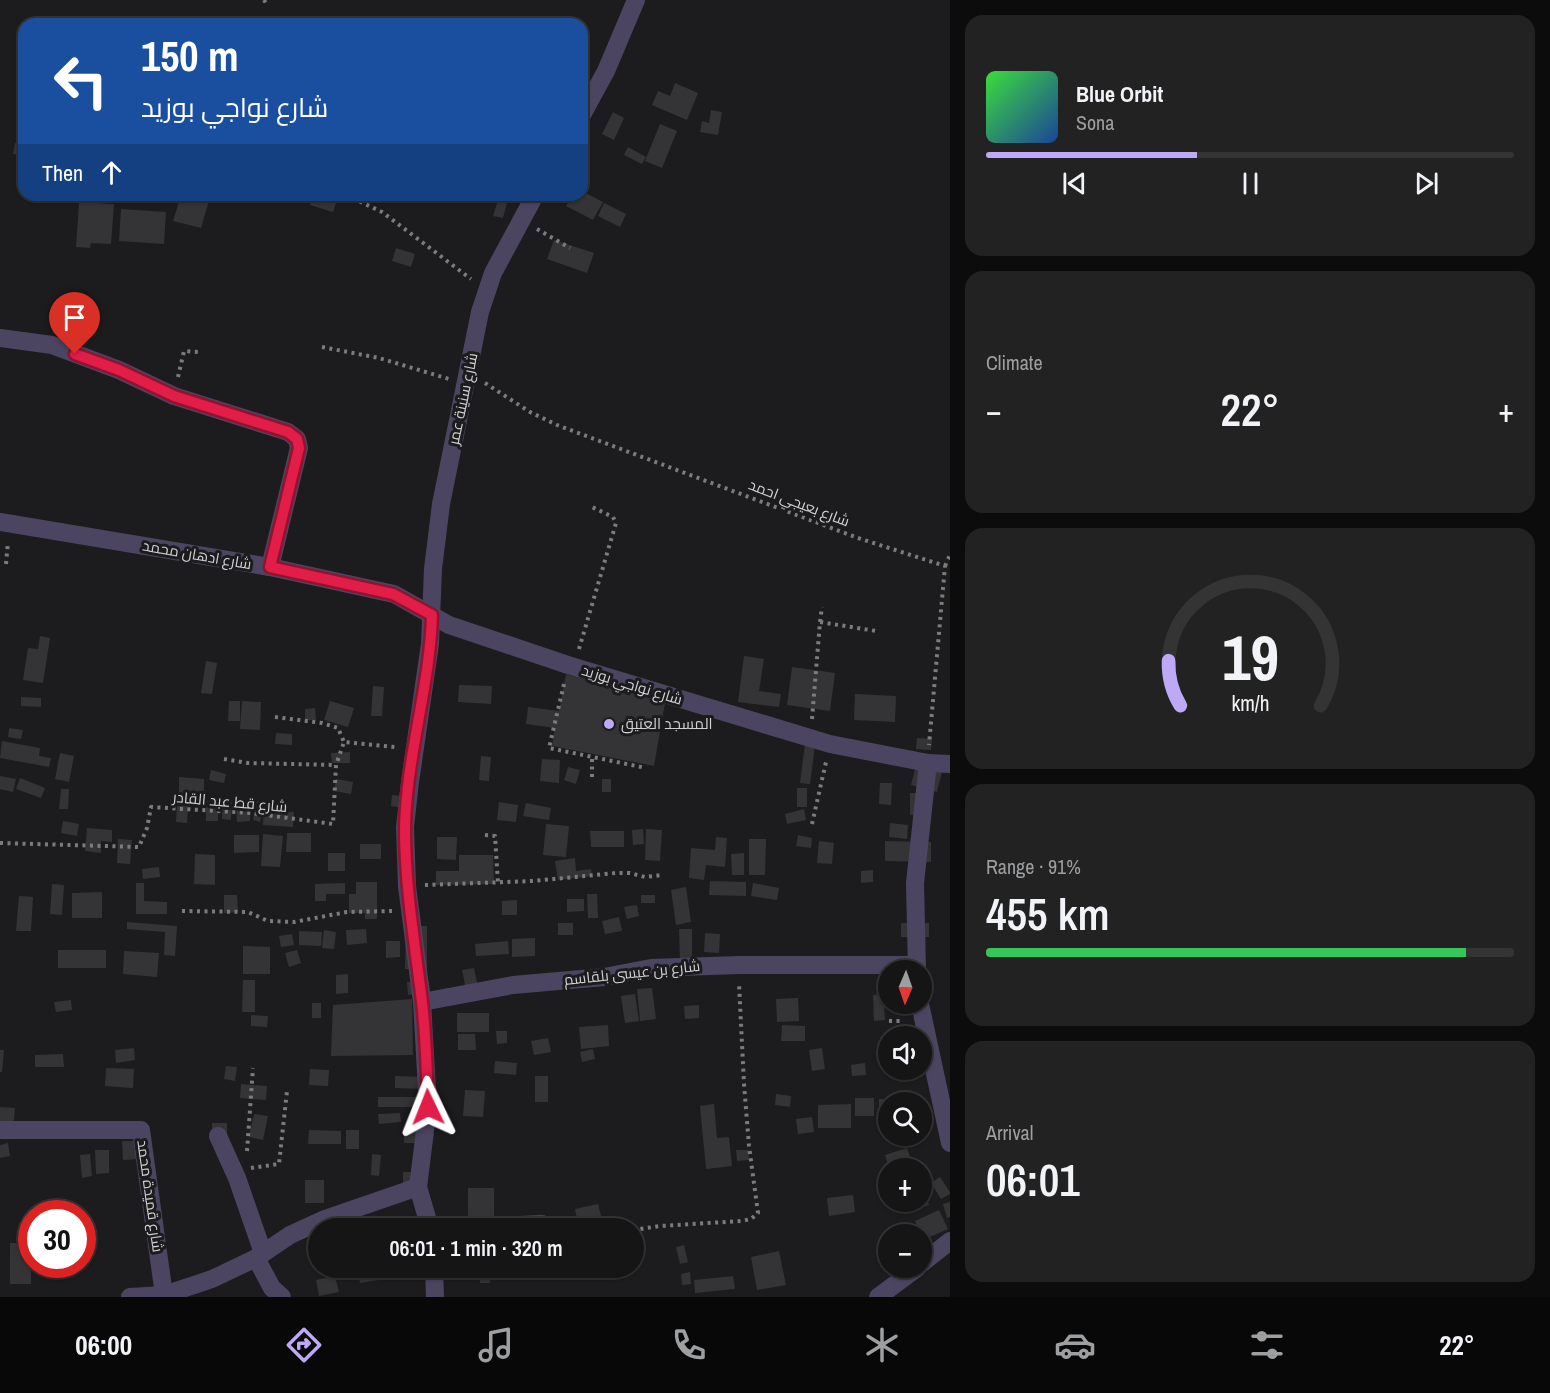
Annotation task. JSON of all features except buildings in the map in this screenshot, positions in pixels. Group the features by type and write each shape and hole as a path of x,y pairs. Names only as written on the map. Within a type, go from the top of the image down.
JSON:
{"street":[{"path":"588,104 606,70 636,0"},
{"name":"شارع سنينة عمر","path":"418,1187 428,1107 422,1002 406,886 405,827 430,644 433,569 441,504 486,291 532,201"},
{"path":"0,338 52,345 119,370 174,396 288,432 297,439 299,448 270,567"},
{"name":"شارع ادهان محمد","path":"0,522 270,567 393,594"},
{"name":"شارع نواجي بوزيد","path":"393,594 449,625 571,666 830,744 928,763 950,764"},
{"path":"917,960 915,883 928,763"},
{"name":"شارع بن عيسى بلقاسم","path":"422,1002 513,985 604,976 651,968 739,964 878,967"},
{"path":"922,1014 950,1143"},
{"name":"شارع قميدة محمد","path":"0,1130 141,1130 164,1295"},
{"path":"218,1136 239,1170 260,1256 272,1288 282,1297"},
{"path":"130,1297 164,1295 212,1279 260,1256 291,1235 325,1219 418,1187 427,1218"},
{"path":"932,1255 950,1241"},
{"path":"434,1278 435,1297"},
{"path":"878,1297 904,1278"}],"path":[{"path":"264,0 267,5"},
{"path":"359,201 382,212 486,291"},
{"path":"521,219 570,248"},
{"name":"شارع بعيجي احمد","path":"322,346 468,379 557,425 858,538 945,566"},
{"path":"174,396 184,351 198,352"},
{"path":"592,507 613,517 616,523 571,666 549,748 646,768"},
{"path":"928,763 945,566 950,555"},
{"path":"810,738 822,607"},
{"path":"820,622 876,631"},
{"path":"275,717 322,723 338,728 344,742 414,749"},
{"name":"شارع قط عبد القادر","path":"0,843 139,848 147,828 151,807 252,813 333,824 336,765 344,742"},
{"path":"812,824 830,744"},
{"path":"592,758 592,777"},
{"path":"224,759 248,763 336,765"},
{"path":"485,835 495,836 498,883"},
{"path":"406,886 498,883 616,873 630,873 645,878 662,875"},
{"path":"182,911 248,912 268,921 294,922 347,912 411,910"},
{"path":"644,1228 741,1221 751,1219 758,1213 744,1084 739,964"},
{"path":"253,1068 239,1170 279,1164 287,1091"}],"place":[{"name":"المسجد العتيق","path":"609,724"}],"route":[{"path":"75,354 119,370 174,396 288,432 297,439 299,448 270,567 393,594 432,615 405,827 406,886 422,1002 428,1107"}]}
